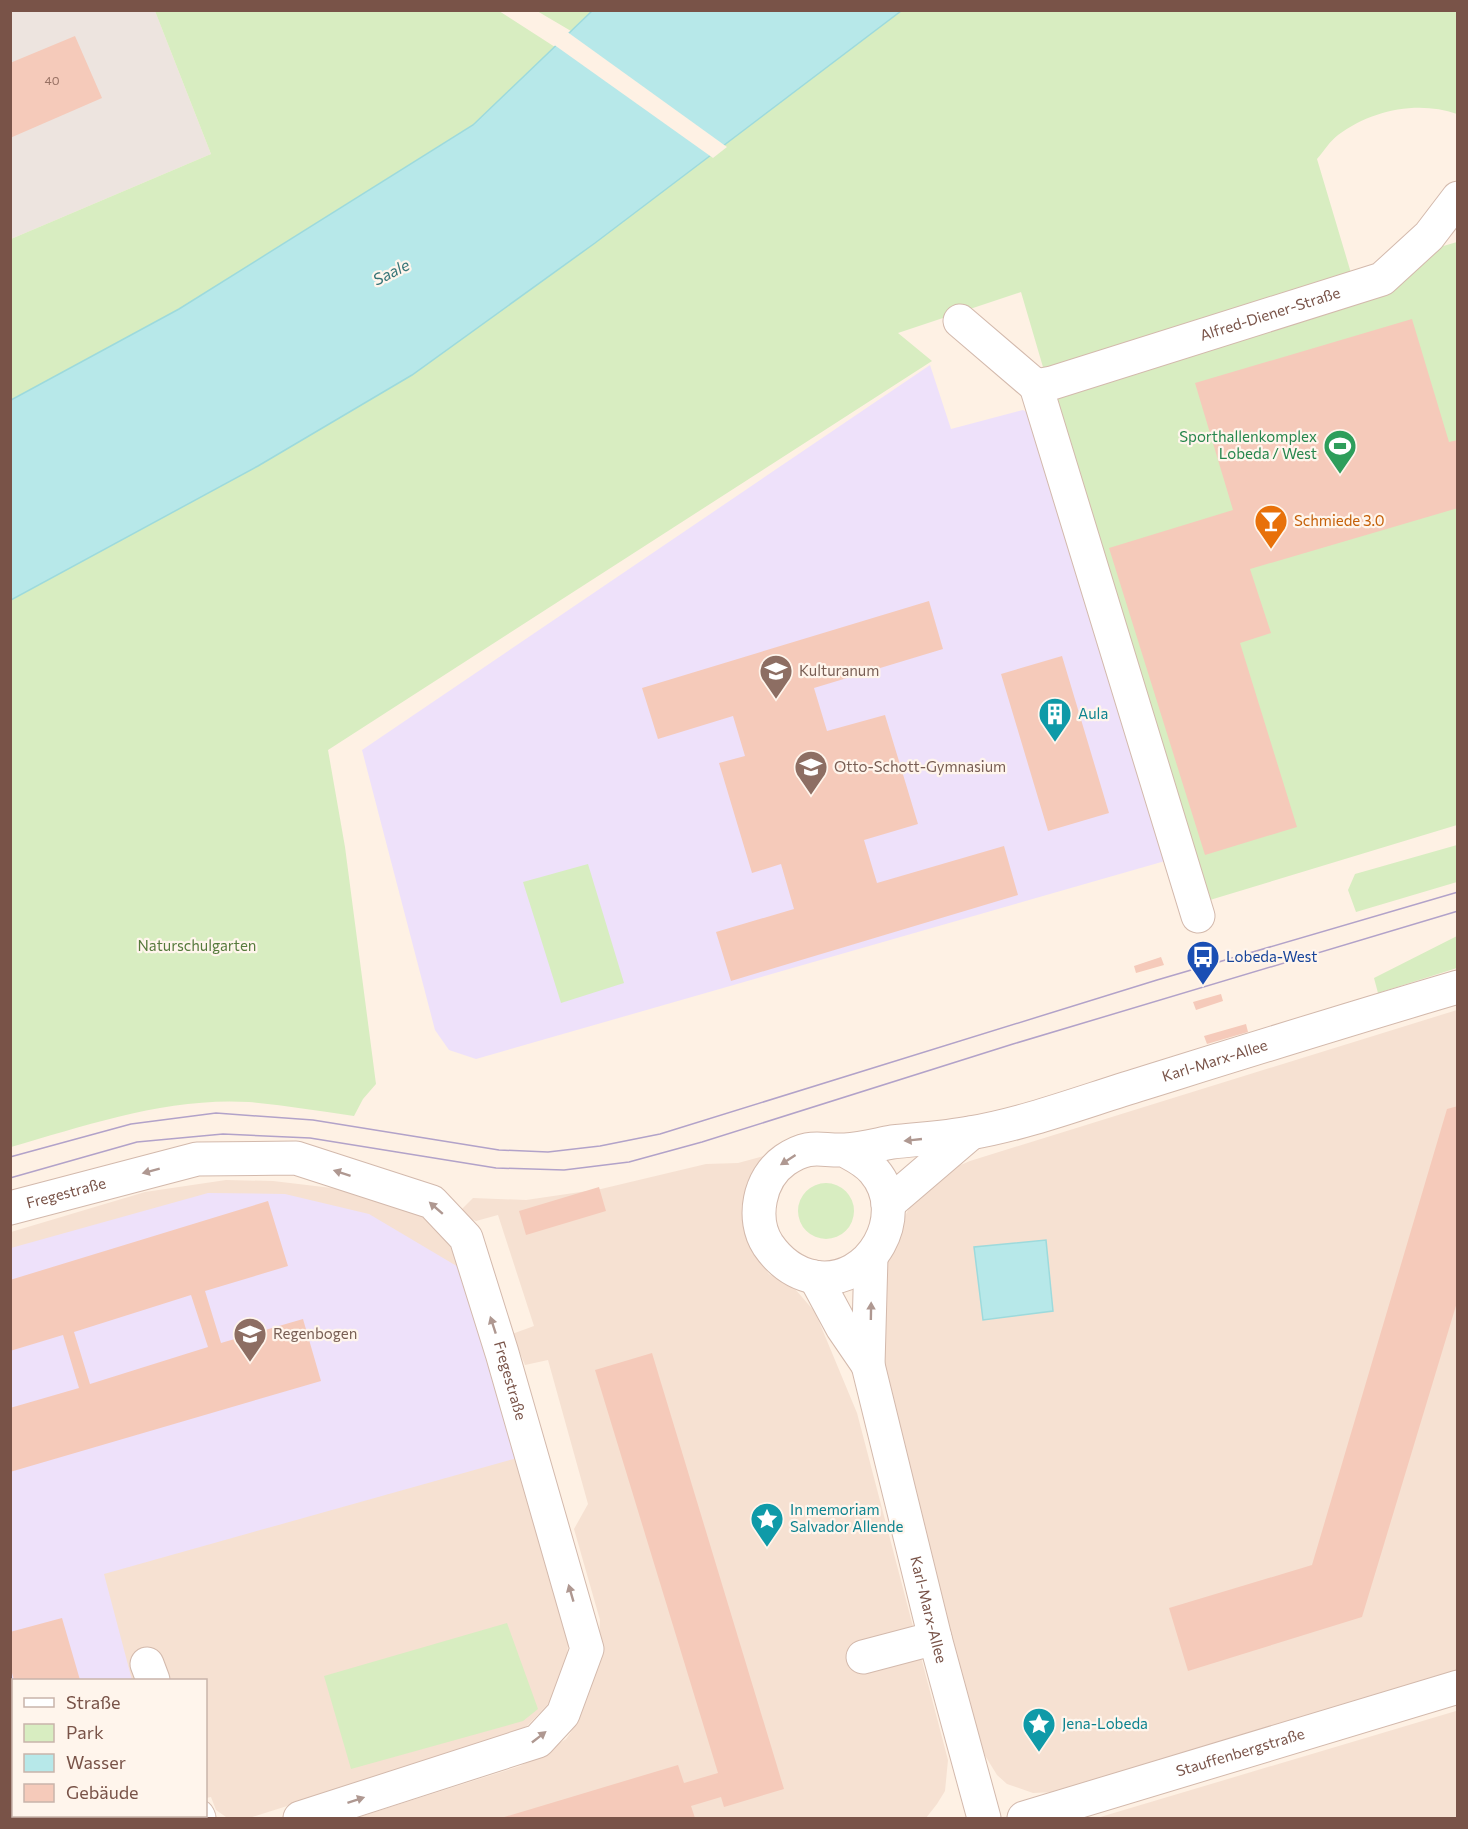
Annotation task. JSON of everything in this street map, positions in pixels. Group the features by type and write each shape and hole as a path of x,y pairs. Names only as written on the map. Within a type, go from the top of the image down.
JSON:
{"street":[{"name":"Alfred-Diener-Straße","path":"1044,384 1382,279 1429,236 1458,198"},
{"path":"960,321 1044,384 1198,916"},
{"name":"Karl-Marx-Allee","path":"844,1150 861,1159 874,1171 884,1186 888,1203 888,1223 882,1241 871,1257 855,1270 836,1277 815,1277 795,1271 777,1258 765,1240 759,1219 760,1198 769,1178 783,1162 802,1151 822,1147 844,1150 971,1133 1045,1113 1458,987"},
{"name":"Karl-Marx-Allee","path":"888,1203 971,1133"},
{"name":"Fregestraße","path":"10,1208 197,1159 296,1158 432,1202 466,1238 507,1370 587,1649 562,1714 538,1741 300,1818"},
{"name":"Karl-Marx-Allee","path":"871,1257 868,1365 935,1638 984,1818"},
{"name":"Karl-Marx-Allee","path":"815,1277 842,1327 868,1365"},
{"path":"863,1657 935,1638"},
{"name":"Stauffenbergstraße","path":"1024,1818 1458,1688"}],"shaded area":[{"path":"11,11 155,11 211,154 11,239"},
{"path":"930,365 951,429 1023,410 1030,414 1165,861 476,1059 449,1050 435,1030 362,750"},
{"path":"1457,1010 1457,1671 1056,1792 1033,1793 1007,1784 997,1775 981,1749 893,1414 877,1344 880,1276 915,1197 949,1170 970,1161"},
{"path":"764,1156 748,1181 744,1198 756,1256 769,1274 795,1289 815,1312 857,1413 948,1760 945,1791 937,1804 926,1818 356,1818 520,1766 543,1754 566,1739 578,1722 598,1664 600,1620 574,1529 588,1504 548,1360 525,1365 512,1334 534,1326 498,1215 476,1221 458,1213 473,1198 526,1200 601,1189 706,1164 738,1163"},
{"path":"226,1180 273,1181 365,1193 415,1208 451,1244 569,1635 566,1666 549,1703 528,1725 514,1734 249,1818 226,1817 216,1810 211,1797 207,1798 207,1679 12,1679 12,1817 183,1818 11,1818 11,1232 145,1192"},
{"name":"Regenbogen","path":"208,1193 285,1194 369,1214 460,1268 517,1458 104,1574 132,1679 12,1679 12,1817 168,1818 11,1818 11,1248"},
{"path":"1456,1711 1457,1818 1097,1818"}],"green space":[{"path":"155,11 499,11 555,47 473,125 179,309 11,400 11,239 211,154"},
{"path":"537,11 592,11 571,31"},
{"name":"Naturschulgarten","path":"901,11 1457,11 1457,114 1427,108 1411,108 1380,114 1351,126 1338,135 1317,159 1351,273 1457,242 1457,825 1200,903 1021,292 898,333 932,361 328,750 345,847 376,1084 363,1099 354,1116 249,1102 188,1104 128,1114 11,1147 11,600 258,466 412,375 595,243"},
{"path":"1457,845 1457,882 1356,912 1348,890 1355,874"},
{"path":"588,864 624,983 561,1003 523,882"},
{"path":"1457,936 1457,968 1378,993 1374,978"},
{"path":"826,1183 837,1185 846,1191 852,1200 854,1211 852,1222 846,1231 837,1237 826,1239 815,1237 806,1231 800,1222 798,1211 800,1200 806,1191 815,1185"},
{"path":"507,1623 538,1709 523,1721 351,1769 324,1676"}],"water":[{"name":"Saale","path":"592,11 901,11 595,243 412,375 258,466 11,600 11,400 179,309 473,125"},
{"path":"1046,1240 1053,1311 983,1320 974,1247"}],"pier":[{"path":"566,31 727,147 713,158 553,44"}],"building":[{"path":"75,36 102,98 10,138 10,63"},
{"path":"1412,319 1449,442 1458,440 1458,508 1250,569 1271,633 1240,643 1297,827 1205,855 1109,548 1233,510 1195,383"},
{"path":"929,601 943,649 814,688 827,731 885,715 918,824 864,840 877,883 1004,846 1018,895 731,981 716,932 794,909 781,864 752,873 719,763 745,756 733,716 658,739 642,688"},
{"name":"Aula","path":"1062,656 1109,813 1048,831 1001,674"},
{"path":"1161,957 1164,965 1136,973 1134,966"},
{"path":"1221,994 1223,1001 1196,1010 1193,1002"},
{"path":"1246,1024 1248,1032 1207,1044 1204,1036"},
{"path":"1458,1106 1458,1299 1362,1617 1188,1671 1169,1608 1312,1565 1447,1109"},
{"path":"599,1187 606,1211 526,1235 519,1211"},
{"path":"268,1201 288,1266 205,1291 221,1343 303,1319 321,1381 10,1472 10,1408 79,1388 63,1335 10,1351 10,1280","holes":["191,1295 208,1347 90,1384 74,1332"]},
{"path":"652,1353 784,1789 724,1807 721,1797 691,1806 695,1818 501,1818 678,1765 684,1783 718,1773 595,1370"},
{"path":"62,1618 80,1679 14,1679 10,1666 10,1632"},
{"path":"54,1817 119,1818 54,1818"}],"tram line":[{"path":"10,1157 131,1124 216,1113 313,1120 499,1150 548,1152 600,1146 660,1134 1157,980 1458,892"},
{"path":"10,1178 137,1142 223,1134 310,1138 496,1168 564,1170 629,1162 702,1142 1013,1044 1458,911"}],"place":[{"name":"Sporthallenkomplex Lobeda / West","path":"1340,475"},
{"name":"Schmiede 3.0","path":"1271,550"},
{"name":"Kulturanum","path":"776,700"},
{"name":"Aula","path":"1055,743"},
{"name":"Otto-Schott-Gymnasium","path":"811,796"},
{"name":"Lobeda-West","path":"1203,986"},
{"name":"Regenbogen","path":"250,1363"},
{"name":"In memoriam Salvador Allende","path":"767,1548"},
{"name":"Jena-Lobeda","path":"1039,1753"}]}
